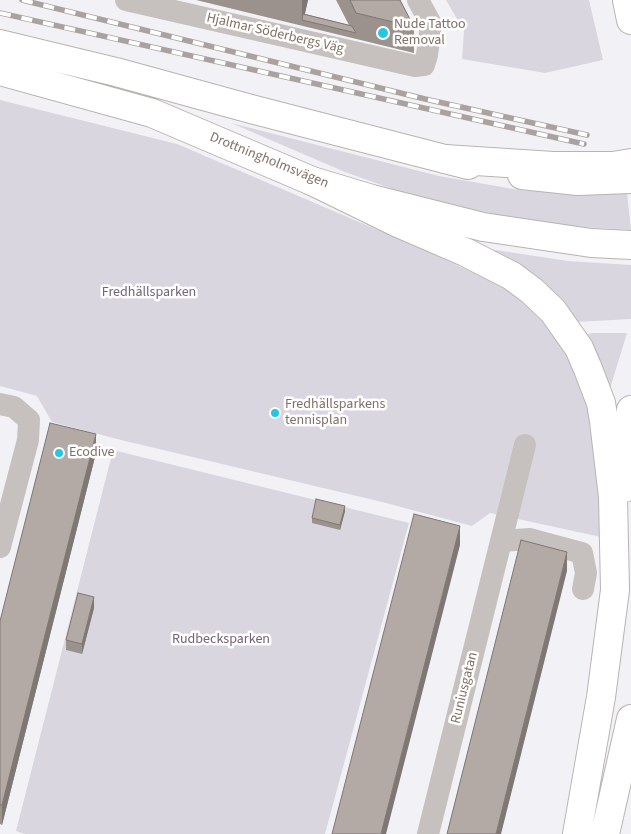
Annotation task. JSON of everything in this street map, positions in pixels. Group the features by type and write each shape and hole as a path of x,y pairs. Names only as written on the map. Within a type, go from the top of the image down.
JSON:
{"main road":[{"path":"627,0 631,18"},
{"path":"0,44 116,72 489,170 578,182 631,179"},
{"name":"Drottningholmsvägen","path":"0,71 152,113 312,181 483,227 591,243 631,245"},
{"path":"445,159 553,166 613,166 631,163"},
{"path":"312,181 398,224 494,266 512,276 532,291 553,311 579,348 598,394 604,422 613,497 615,590"},
{"path":"577,834 601,698 615,590 631,410"},
{"path":"605,834 631,719"}],"street":[{"name":"Hjalmar Söderbergs Väg","path":"126,0 415,66 424,65 427,56 430,24 418,0"},
{"path":"0,404 14,407 29,420 28,440 0,547"},
{"name":"Runiusgatan","path":"428,834 525,445"},
{"path":"502,541 530,539 582,554 586,573 582,589"}],"green space":[{"path":"446,0 589,0 603,60 545,73 462,59 464,31"},
{"name":"Fredhällsparken","path":"0,100 177,144 420,248 512,291 541,315 561,343 579,374 593,415 600,470 601,537 490,513 472,526 382,502 121,440 52,422 37,396 0,386"},
{"path":"231,123 439,176 519,190 627,193 631,230 581,227 504,216 401,192 345,172"},
{"path":"489,249 568,261 631,265 631,319 576,322"},
{"path":"592,333 627,333 609,392 584,335"},
{"name":"Rudbecksparken","path":"113,450 409,523 325,834 25,834 16,831"}],"building":[{"path":"350,0 400,0 414,27 356,13"},
{"path":"303,14 352,26 356,33 302,20"},
{"path":"50,423 96,434 2,805 0,805 0,621"},
{"path":"316,499 345,506 340,525 312,518"},
{"path":"414,514 460,526 381,834 332,834"},
{"path":"521,540 567,552 496,834 447,834"},
{"path":"78,593 94,597 82,644 66,640"}],"railway":[{"path":"22,0 425,99 587,135"},
{"path":"0,13 584,144"}],"place":[{"name":"Nude Tattoo Removal","path":"383,33"},
{"name":"Fredhällsparkens tennisplan","path":"275,413"},
{"name":"Ecodive","path":"59,453"}]}
